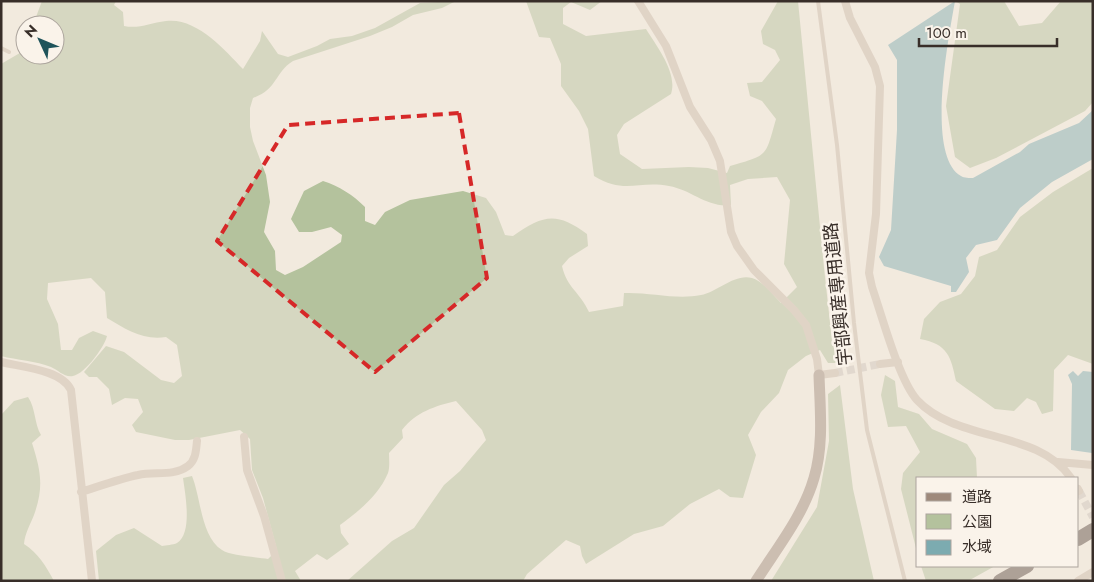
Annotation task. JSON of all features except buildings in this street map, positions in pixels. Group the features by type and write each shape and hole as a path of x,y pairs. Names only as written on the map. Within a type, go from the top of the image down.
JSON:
{"highway":[{"path":"1079,537 1093,530"},
{"path":"1000,581 1025,567"}],"street":[{"path":"638,1 666,46 690,106 711,140 720,161 731,232 737,246 754,270 794,310 806,325 817,359 819,375 819,438 814,477 798,517 756,581"},
{"path":"845,1 850,18 875,67 880,86 876,214 869,273 898,362 910,390 928,410 960,426 1030,448 1058,462 1093,465"},
{"path":"1,362 36,371 49,371 69,385 92,581"},
{"path":"880,364 898,362"},
{"path":"819,375 835,373"},
{"path":"244,437 247,470 264,516 282,581"},
{"path":"81,492 126,477 151,473 166,474 182,469 193,460 197,441"},
{"path":"1058,462 1070,477"},
{"path":"1078,581 1093,572"}],"lane":[{"name":"宇部興産専用道路","path":"818,1 837,145 854,323 867,430 905,581"},
{"path":"1,48 9,52"}],"highlighted area":[{"path":"459,113 487,278 375,372 217,241 288,125"}],"green space":[{"path":"42,1 116,1 114,5 123,12 124,26 140,26 166,21 188,24 209,36 243,69 260,41 262,31 278,54 288,57 330,39 352,36 375,28 420,3 456,1 442,8 413,15 392,27 370,36 293,61 282,71 272,86 253,98 250,108 250,127 253,141 266,175 270,202 264,232 275,251 276,270 285,275 303,267 341,242 342,235 331,227 312,232 299,232 291,219 304,191 323,181 340,188 356,199 365,207 365,221 375,225 385,212 410,200 463,191 486,198 496,212 505,235 513,236 541,220 550,218 567,222 587,234 588,246 569,258 562,266 567,280 582,299 589,312 623,306 624,293 673,296 701,295 733,280 746,277 760,282 781,303 797,287 784,264 790,200 777,177 748,179 730,185 731,205 722,205 714,204 669,186 614,185 594,176 588,129 579,111 561,86 561,64 550,38 539,37 526,1 602,1 590,10 571,2 563,8 563,24 586,36 646,29 661,52 669,69 672,78 671,94 624,124 617,135 620,154 642,169 689,167 708,168 727,173 730,166 764,153 770,141 776,119 762,101 750,96 747,83 762,82 780,60 775,50 763,44 761,31 778,1 798,1 832,341 838,363 828,363 820,350 806,356 788,370 779,393 761,412 748,435 756,455 743,498 730,497 719,489 690,504 663,526 634,534 586,564 580,546 566,540 527,574 523,581 347,581 392,541 414,528 444,485 460,471 486,440 482,430 456,401 426,411 407,424 402,430 403,438 389,453 388,473 384,481 361,508 340,525 341,533 349,544 327,560 317,554 295,571 301,581 99,581 96,551 116,535 134,528 162,546 175,544 182,538 185,531 187,512 183,478 192,476 202,516 215,544 231,554 268,559 277,550 263,498 252,470 250,439 240,430 189,440 175,440 136,432 132,425 143,412 138,399 125,398 112,405 109,389 97,377 89,377 84,372 106,346 124,352 161,380 174,383 182,376 177,345 166,337 142,336 107,318 105,292 91,278 48,283 47,299 58,324 61,350 72,350 79,338 93,331 107,336 99,353 89,365 78,374 67,376 45,365 1,356 1,64 15,56 15,65 65,65 65,15 37,15"},
{"path":"955,1 1004,1 1019,26 1042,23 1061,1 1093,1 1093,102 1085,111 996,158 970,168 955,157 946,106 960,4"},
{"path":"1093,168 1093,364 1068,355 1054,370 1053,411 1042,414 1036,402 1027,398 1014,411 995,409 956,381 950,358 942,348 937,344 920,339 924,319 940,302 961,294 975,276 979,257 997,250 1020,217 1053,192"},
{"path":"885,375 895,381 898,407 919,414 932,429 967,444 976,458 977,477 916,477 916,548 901,489 903,473 920,452 906,426 888,427 881,395"},
{"path":"840,385 853,489 874,581 771,581 817,507 829,441 828,394"},
{"path":"28,397 41,435 32,443 38,462 40,487 37,505 24,544 41,560 54,581 1,581 1,415 14,401"},
{"path":"921,567 993,567 968,581 926,581"}],"water":[{"path":"955,1 948,40 942,94 944,145 950,164 961,176 973,178 1020,152 1029,144 1079,123 1093,110 1093,159 1052,182 1020,208 997,240 976,245 966,258 969,272 956,292 951,292 951,286 884,266 879,257 891,230 897,130 897,60 888,45"},
{"path":"1073,371 1078,376 1083,371 1093,372 1092,453 1071,450 1072,384 1068,375"}],"tunnel":[{"path":"835,373 880,364"},
{"path":"1079,491 1093,517"}]}
